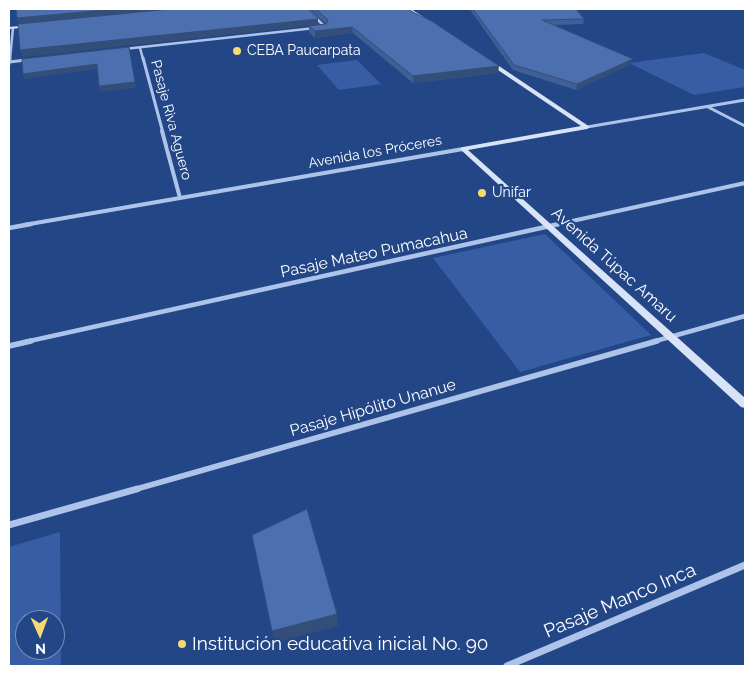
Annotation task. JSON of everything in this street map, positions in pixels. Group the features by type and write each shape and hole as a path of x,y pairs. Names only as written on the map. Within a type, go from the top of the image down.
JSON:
{"street":[{"path":"121,50 325,27 307,9"},
{"path":"409,9 434,25"},
{"path":"28,60 9,63 11,28 42,25"},
{"name":"Pasaje Riva Aguero","path":"140,48 180,198"},
{"path":"484,58 586,128"},
{"name":"Avenida los Próceres","path":"9,228 745,100"},
{"path":"708,106 745,126"},
{"name":"Avenida Túpac Amaru","path":"462,149 745,404"},
{"name":"Pasaje Mateo Pumacahua","path":"9,346 745,183"},
{"name":"Pasaje Hipólito Unanue","path":"9,525 745,316"},
{"name":"Pasaje Manco Inca","path":"507,666 745,565"}],"shaded area":[{"path":"704,53 745,70 745,87 694,95 629,63"},
{"path":"357,60 381,84 339,90 317,65"},
{"path":"545,234 651,335 520,372 433,258"},
{"path":"60,532 61,610 15,610 15,660 61,660 61,666 9,666 9,547"}],"building":[{"path":"16,9 117,9 17,18"},
{"path":"170,9 308,9 318,19 20,50 18,24"},
{"path":"316,9 407,9 433,22 499,66 413,76 352,27 315,31 309,26 326,24 328,20"},
{"path":"473,9 576,9 584,19 542,20 633,59 577,84 514,65"},
{"path":"129,47 135,82 99,86 97,64 23,74 22,59"},
{"path":"307,509 337,614 272,631 252,535"}],"place":[{"name":"CEBA Paucarpata","path":"237,51"},
{"name":"Unifar","path":"482,193"},
{"name":"Institución educativa inicial No. 90","path":"182,644"}]}
